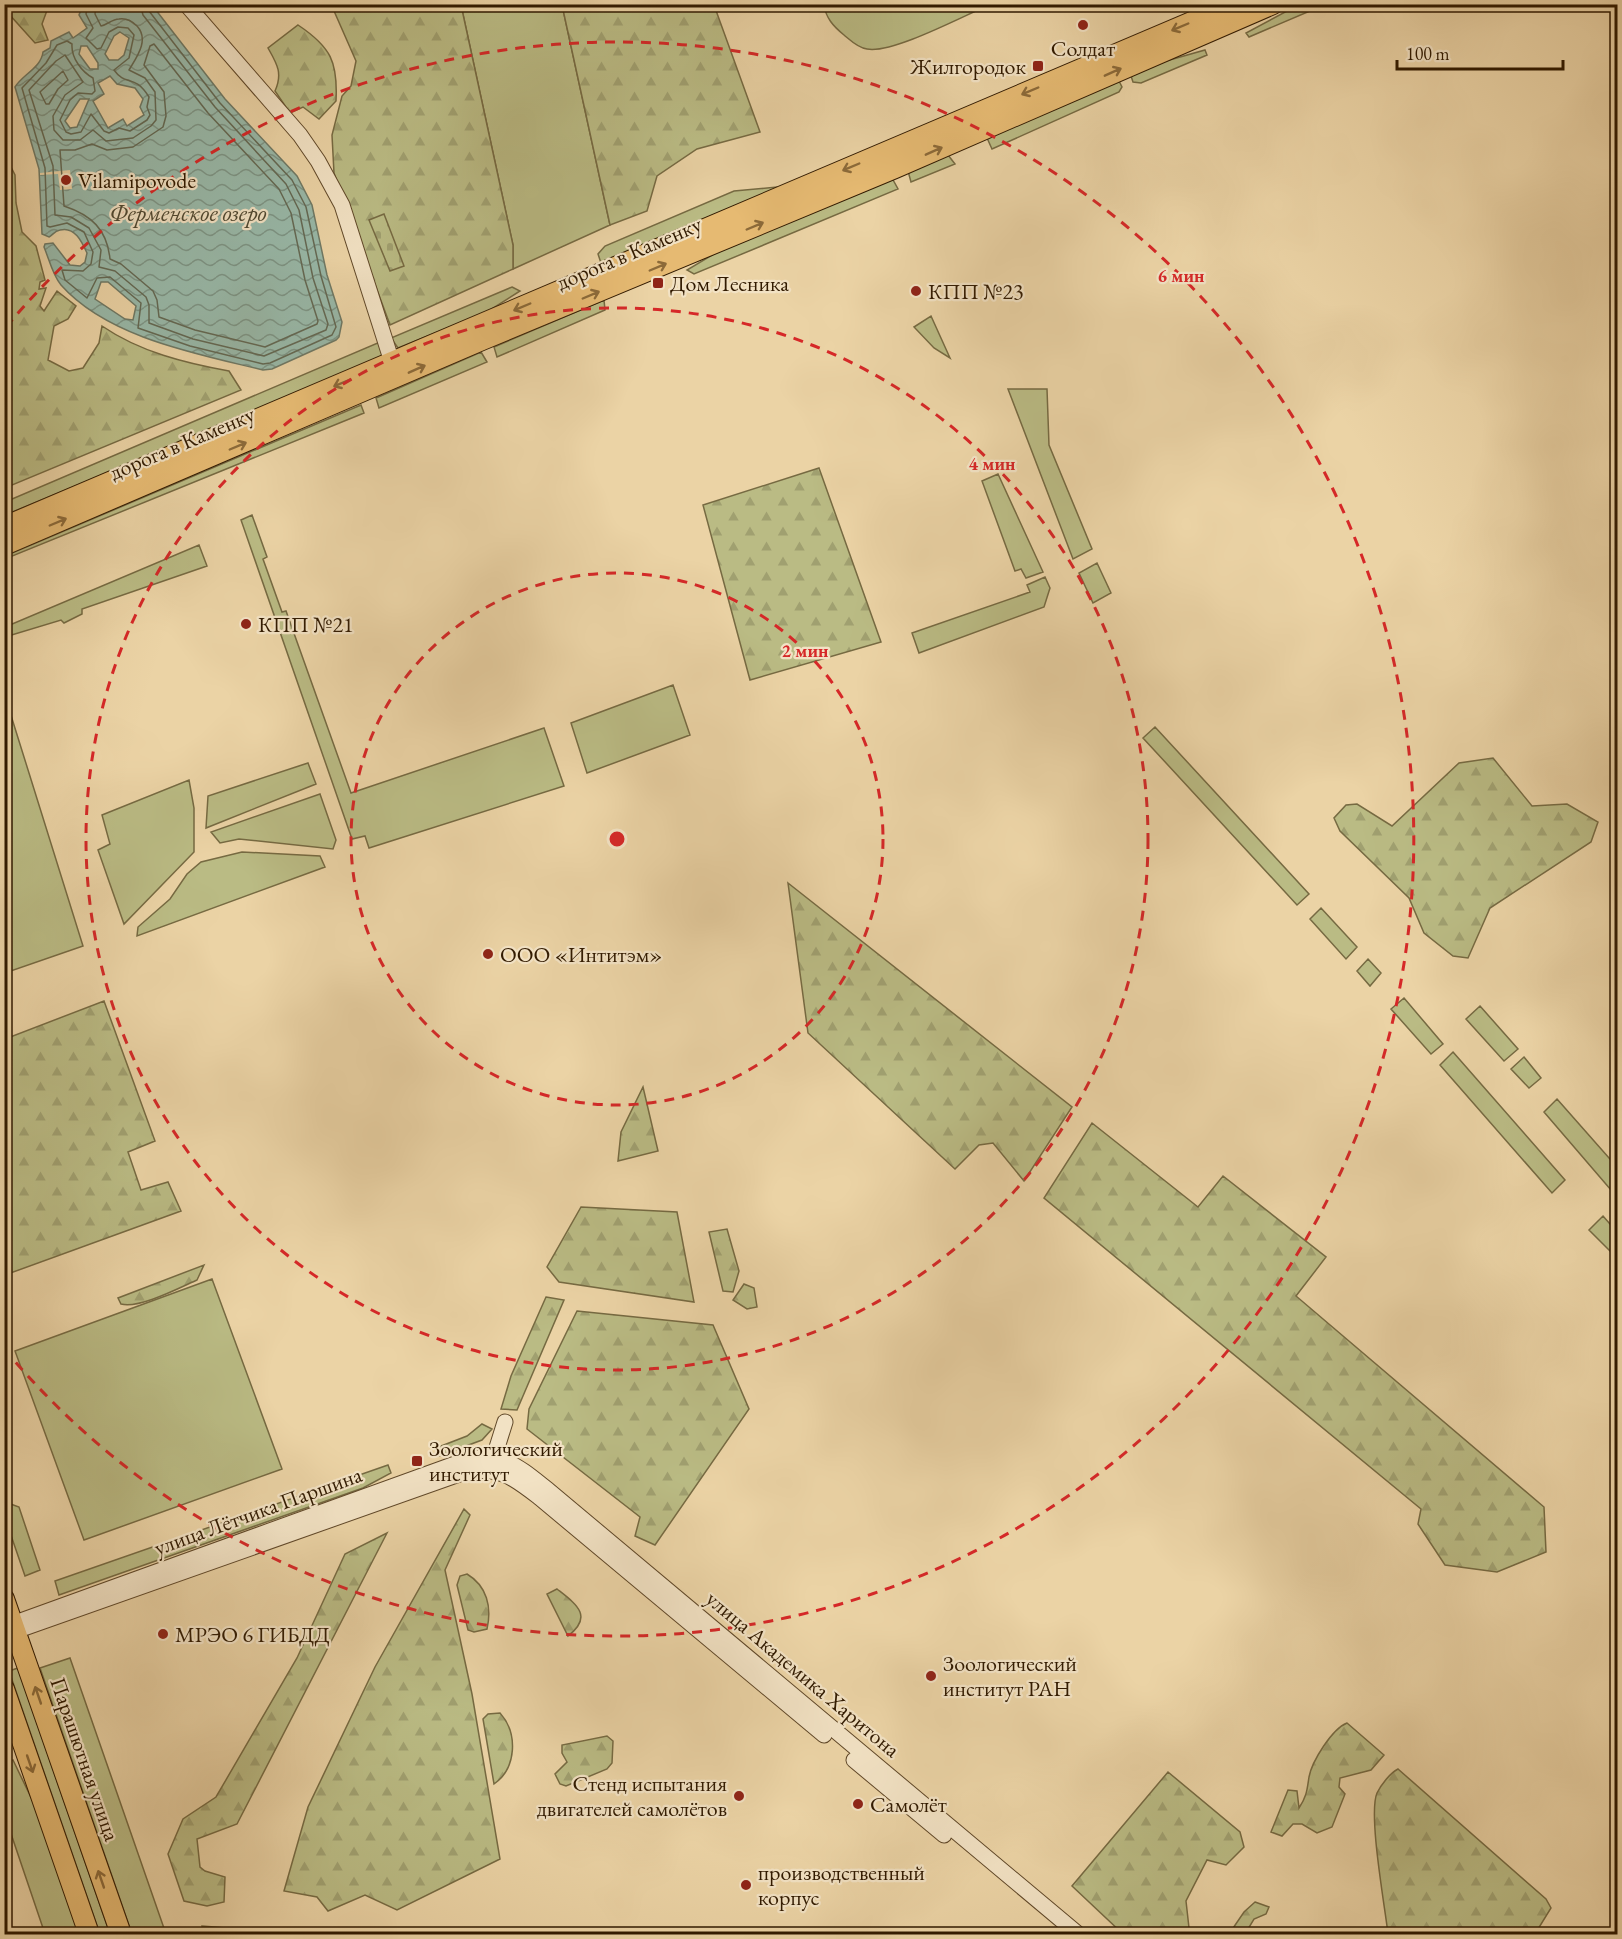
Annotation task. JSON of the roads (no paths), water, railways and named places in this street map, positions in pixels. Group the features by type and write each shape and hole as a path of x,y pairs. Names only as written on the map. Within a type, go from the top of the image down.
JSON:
{"main road":[{"name":"дорога в Каменку","path":"4,527 1234,4"},
{"name":"дорога в Каменку","path":"4,545 895,168 1272,4"},
{"name":"Парашютная улица","path":"4,1599 9,1629 121,1935"},
{"path":"4,1689 89,1935"}],"street":[{"path":"186,4 300,135 318,161 342,205 392,362"},
{"path":"494,1457 505,1422"},
{"name":"улица Лётчика Паршина","path":"9,1629 466,1460 494,1457"},
{"name":"улица Академика Харитона","path":"494,1457 515,1466 548,1490 1065,1935"},
{"name":"улица Лётчика Паршина","path":"9,1629 465,1472 480,1470"},
{"name":"улица Академика Харитона","path":"480,1470 492,1470 516,1479 1078,1935"}],"water":[{"name":"Ферменское озеро","path":"83,5 152,5 225,99 297,176 312,205 327,275 342,322 339,337 336,340 272,369 263,370 183,350 128,331 81,303 61,285 51,267 45,244 53,243 70,265 80,266 85,262 87,253 83,244 70,230 55,232 49,237 42,234 39,169 15,87 39,62 43,52 50,48 51,41 69,32 73,38 87,28 79,15","holes":["120,32 129,38 124,55 118,60 109,60 105,54 114,36","81,46 87,46 98,63 98,69 90,69 79,54","110,76 117,84 135,88 143,99 140,107 144,115 127,126 123,119 108,128 93,101 104,94 98,83","80,99 89,99 77,127 70,128 65,121","101,282 108,282 136,306 133,320 125,319 95,299"]}],"place":[{"name":"Солдат","path":"1083,25"},
{"name":"Жилгородок","path":"1038,66"},
{"name":"Vilamipovode","path":"66,180"},
{"name":"Дом Лесника","path":"658,283"},
{"name":"КПП №23","path":"916,291"},
{"name":"КПП №21","path":"246,624"},
{"name":"ООО «Интитэм»","path":"488,954"},
{"name":"Зоологический институт","path":"417,1461"},
{"name":"МРЭО 6 ГИБДД","path":"163,1634"},
{"name":"Зоологический институт РАН","path":"931,1676"},
{"name":"Стенд испытания двигателей самолётов","path":"739,1796"},
{"name":"Самолёт","path":"858,1804"},
{"name":"производственный корпус","path":"746,1885"}]}
